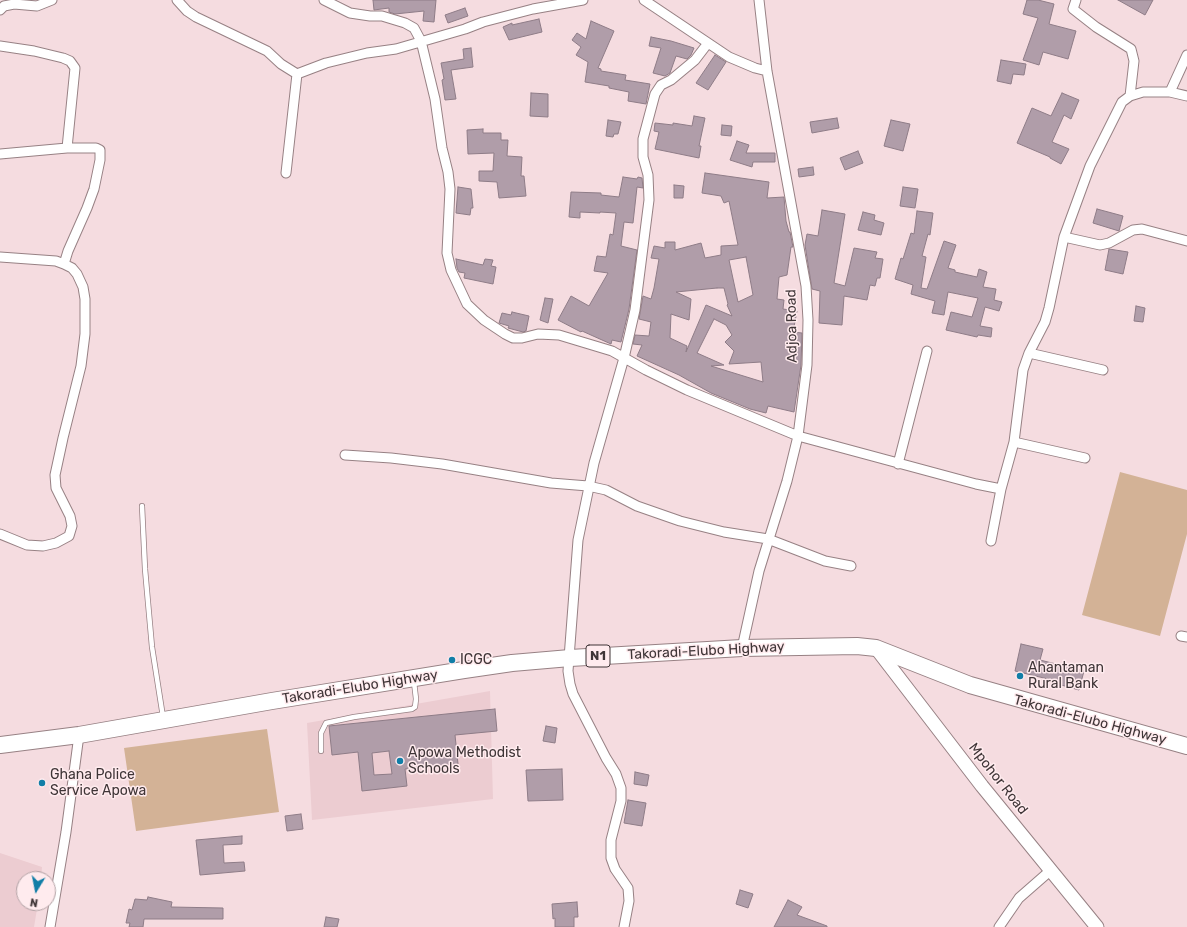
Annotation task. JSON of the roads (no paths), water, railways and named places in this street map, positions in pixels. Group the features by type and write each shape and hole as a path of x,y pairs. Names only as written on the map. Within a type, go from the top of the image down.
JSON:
{"highway":[{"name":"Takoradi-Elubo Highway","path":"0,745 79,736 272,701 512,663 570,658 742,648 857,646 876,648 970,685 1187,746"}],"main road":[{"name":"Mpohor Road","path":"876,648 982,786 1097,927"}],"street":[{"path":"0,10 4,6 14,4 37,6 52,0"},
{"path":"177,0 196,17 267,51 281,64 297,74"},
{"path":"324,0 350,13 382,16 405,23 414,28 421,41 435,99 442,148 450,188 447,253 451,270 467,304 484,320 513,338 522,338 538,334 559,335 612,352 693,393 798,436 898,464 1001,489"},
{"path":"297,74 326,63 396,48 465,30 483,22 526,11 583,0"},
{"path":"644,0 708,43 742,63 767,71"},
{"name":"Adjoa Road","path":"742,648 759,571 787,481 798,436 807,365 808,320 806,286 767,71 759,0"},
{"path":"1076,0 1073,10 1096,27 1131,49 1134,61 1130,96"},
{"path":"624,927 629,901 628,888 615,868 611,858 611,840 621,801 621,788 616,774 573,694 568,671 578,540 588,486 624,358 635,310 650,200 648,175 643,157 643,139 654,94 661,85 671,80 695,60 708,43"},
{"path":"0,48 34,51 63,58 70,61 75,68 67,148"},
{"path":"1170,92 1187,56"},
{"path":"286,173 297,74"},
{"path":"991,541 1001,489 1014,442 1023,370 1029,353 1045,322 1064,237 1090,166 1122,102 1130,96 1143,92 1170,92 1187,96"},
{"path":"0,154 67,148 96,148 100,150 101,155 92,196 64,264"},
{"path":"1064,237 1100,245 1109,243 1133,230 1142,229 1187,242"},
{"path":"0,256 56,262 72,268 77,274 83,287 85,299 85,334 81,366 55,475 56,488 70,516 72,526 68,536 56,543 43,546 27,544 0,534"},
{"path":"898,464 927,351"},
{"path":"1029,353 1103,370"},
{"path":"1014,442 1086,458"},
{"path":"345,455 391,458 442,464 551,482 588,486 606,490 637,506 687,523 724,532 768,539 825,561 851,566"},
{"path":"50,927 66,832 79,736"},
{"path":"999,927 1019,898 1051,870"}],"lane":[{"path":"142,506 145,569 152,647 164,721"},
{"path":"321,751 321,733 322,728 326,723 354,717 412,709 415,707 416,699 413,678"}],"place":[{"name":"ICGC","path":"452,660"},
{"name":"Ahantaman Rural Bank","path":"1020,676"},
{"name":"Apowa Methodist Schools","path":"400,761"},
{"name":"Ghana Police Service Apowa","path":"42,783"}]}
